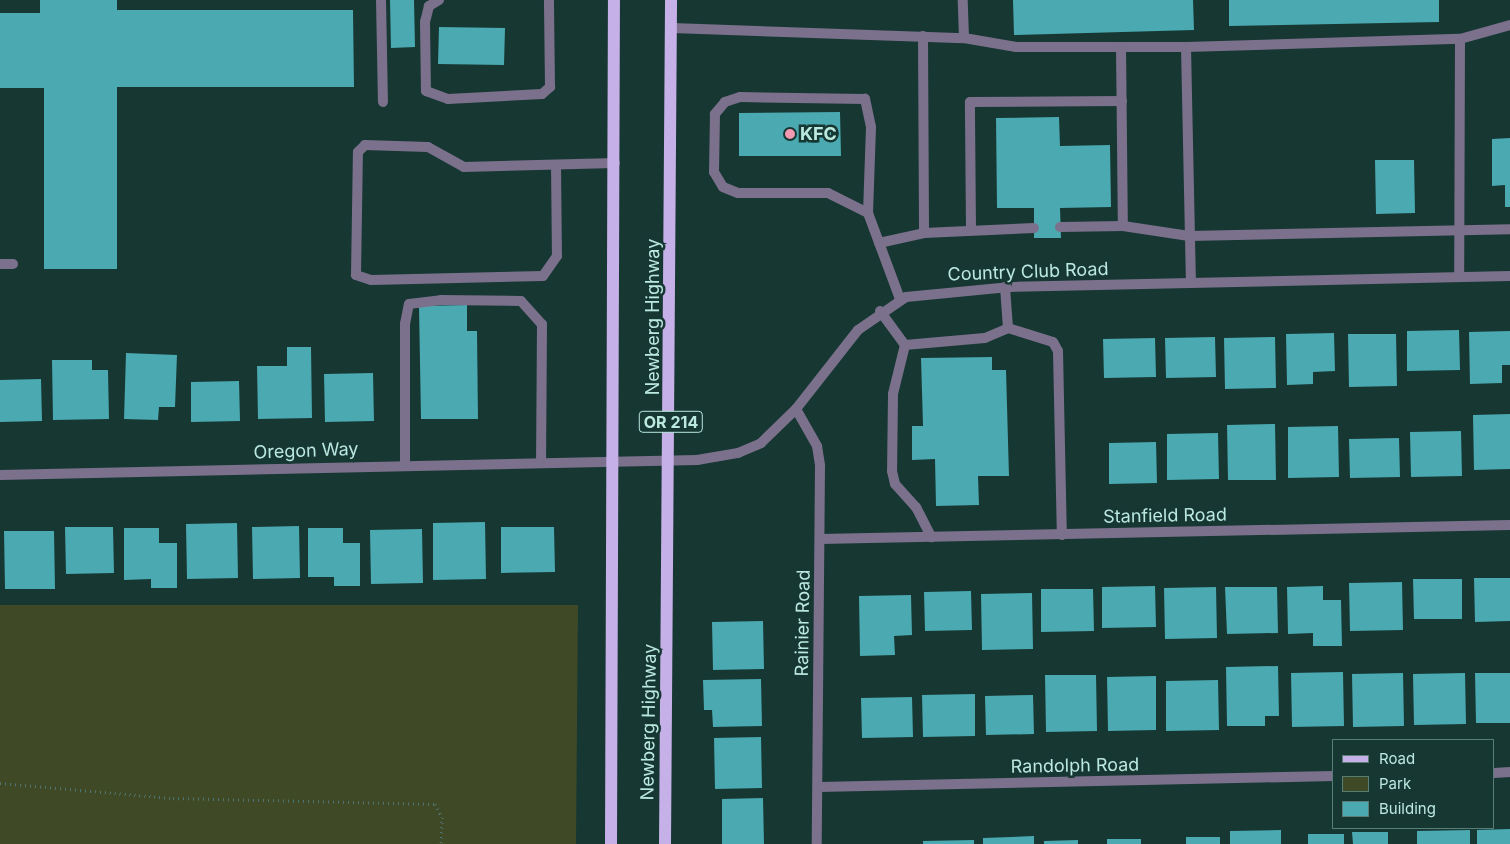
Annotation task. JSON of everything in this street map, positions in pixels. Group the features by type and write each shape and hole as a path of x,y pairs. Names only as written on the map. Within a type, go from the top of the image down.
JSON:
{"main road":[{"name":"Newberg Highway","path":"611,844 614,461 614,0"},
{"name":"Newberg Highway","path":"665,844 670,460 671,0"}],"street":[{"path":"381,0 383,102"},
{"path":"439,0 429,6 425,22 426,91 448,99 542,94 550,87 549,0"},
{"path":"963,0 964,38"},
{"path":"672,28 964,38 1016,47 1186,47 1460,40 1510,25"},
{"path":"923,36 924,233"},
{"path":"1459,277 1460,40"},
{"path":"1121,47 1122,226"},
{"path":"1186,47 1191,283"},
{"path":"868,212 828,193 738,193 723,187 714,172 716,114 725,102 740,97 859,97 870,107 868,212 900,300"},
{"path":"971,229 970,102 1122,101"},
{"path":"556,165 557,256 543,276 371,280 356,275 358,152 365,145 428,147 464,167 614,163"},
{"path":"1060,227 1122,226 1190,236 1510,229"},
{"path":"879,243 924,233 971,229 1034,228"},
{"path":"0,264 13,264"},
{"name":"Country Club Road","path":"614,461 722,457 750,449 796,409 858,330 880,311 900,300 927,292 1005,287 1510,276"},
{"path":"1005,287 1008,328"},
{"path":"405,464 405,324 409,304 441,300 521,301 542,324 542,462"},
{"path":"880,311 905,346 893,394 892,471 896,484 916,507 931,538"},
{"path":"905,346 985,338 1008,328 1053,342 1058,351 1062,535"},
{"name":"Rainier Road","path":"796,409 820,455 817,844"},
{"name":"Oregon Way","path":"0,474 614,461"},
{"name":"Stanfield Road","path":"820,539 1510,525"},
{"path":"1495,773 1510,772"},
{"name":"Randolph Road","path":"818,787 1332,776"}],"path":[{"path":"0,783 182,798 435,804 442,817 441,844"}],"green space":[{"path":"0,605 578,605 576,844 0,844"}],"building":[{"path":"40,0 117,0 117,10 353,10 354,87 117,87 117,269 44,269 44,88 0,88 0,13 40,13"},
{"path":"390,0 414,0 415,47 391,48"},
{"path":"1013,0 1193,0 1194,30 1014,35"},
{"path":"1229,0 1439,0 1439,22 1229,26"},
{"path":"439,27 505,28 504,65 438,64"},
{"name":"KFC","path":"840,112 841,156 739,156 739,113"},
{"path":"1059,117 1060,146 1110,145 1111,207 1060,208 1061,238 1034,238 1034,208 997,208 996,118"},
{"path":"1510,138 1510,207 1505,207 1505,185 1492,186 1492,139"},
{"path":"1375,160 1414,160 1415,213 1376,214"},
{"path":"467,305 467,331 477,331 478,419 421,419 419,306"},
{"path":"1459,330 1460,370 1407,371 1407,331"},
{"path":"1510,331 1510,365 1502,365 1502,383 1470,384 1469,332"},
{"path":"1334,333 1335,371 1313,372 1313,384 1287,385 1286,334"},
{"path":"1348,334 1396,334 1397,386 1349,387"},
{"path":"1215,337 1216,377 1166,378 1165,338"},
{"path":"1275,337 1276,388 1225,389 1224,338"},
{"path":"1155,338 1156,377 1104,378 1103,339"},
{"path":"287,347 311,347 312,418 258,419 257,366 287,366"},
{"path":"126,353 177,355 175,407 159,407 158,420 124,419"},
{"path":"992,357 992,370 1006,370 1009,476 978,476 979,505 936,506 935,459 912,460 912,426 923,426 921,358"},
{"path":"52,360 92,360 92,370 108,370 109,419 53,420"},
{"path":"373,373 374,421 325,422 324,374"},
{"path":"41,379 42,421 0,422 0,380"},
{"path":"239,381 240,421 191,422 191,382"},
{"path":"1510,414 1510,469 1474,470 1473,415"},
{"path":"1275,424 1276,480 1228,480 1227,425"},
{"path":"1338,426 1339,477 1288,478 1288,427"},
{"path":"1461,431 1462,476 1411,477 1410,432"},
{"path":"1218,433 1219,479 1167,480 1167,434"},
{"path":"1399,438 1400,477 1350,478 1349,439"},
{"path":"1156,442 1157,483 1109,484 1109,443"},
{"path":"485,522 486,579 433,580 433,523"},
{"path":"237,523 238,578 187,579 186,524"},
{"path":"299,526 300,578 253,579 252,527"},
{"path":"65,527 113,527 114,573 66,574"},
{"path":"501,527 554,527 555,572 501,573"},
{"path":"124,528 159,528 159,543 177,543 177,588 151,588 151,579 124,580"},
{"path":"308,528 343,528 343,543 360,543 360,586 334,586 334,577 308,577"},
{"path":"422,529 423,583 371,584 370,530"},
{"path":"4,531 54,531 55,589 5,589"},
{"path":"1474,578 1510,578 1510,621 1475,622"},
{"path":"1413,579 1462,579 1462,619 1414,619"},
{"path":"1402,582 1403,630 1350,631 1349,583"},
{"path":"1155,586 1156,627 1102,628 1102,587"},
{"path":"1323,586 1323,600 1341,600 1342,646 1313,646 1313,633 1288,634 1287,587"},
{"path":"1216,587 1217,638 1165,639 1164,588"},
{"path":"1225,587 1277,587 1278,633 1227,634"},
{"path":"1041,589 1093,589 1094,631 1041,632"},
{"path":"971,591 972,630 925,631 924,592"},
{"path":"1032,593 1033,649 982,650 981,594"},
{"path":"911,595 912,635 894,636 895,655 860,656 859,596"},
{"path":"763,621 764,669 713,670 712,622"},
{"path":"1278,666 1279,716 1265,716 1265,726 1227,726 1226,667"},
{"path":"1343,672 1344,726 1292,727 1291,673"},
{"path":"1403,673 1404,726 1353,727 1352,674"},
{"path":"1465,673 1466,724 1414,725 1413,674"},
{"path":"1475,673 1510,673 1510,723 1476,723"},
{"path":"1045,675 1096,675 1097,731 1046,732"},
{"path":"1156,676 1156,730 1108,731 1107,677"},
{"path":"761,679 762,726 713,727 712,710 704,710 703,680"},
{"path":"1218,680 1219,730 1166,731 1166,681"},
{"path":"975,694 975,736 923,737 922,695"},
{"path":"1033,695 1034,734 986,735 985,696"},
{"path":"912,697 913,737 862,738 861,698"},
{"path":"761,737 762,788 715,789 714,738"},
{"path":"763,798 764,844 722,844 722,799"},
{"path":"1510,829 1510,844 1477,844 1477,830"},
{"path":"1281,830 1281,844 1230,844 1230,831"},
{"path":"1470,830 1470,844 1417,844 1417,831"},
{"path":"1352,832 1388,832 1388,844 1353,844"},
{"path":"1308,834 1344,834 1344,844 1308,844"},
{"path":"1034,836 1034,844 983,844 983,838"},
{"path":"1186,837 1220,837 1220,844 1186,844"},
{"path":"1107,839 1141,839 1141,844 1107,844"},
{"path":"974,840 974,844 923,844 923,841"},
{"path":"1078,840 1078,844 1044,844 1044,841"}],"place":[{"name":"KFC","path":"790,134"}]}
